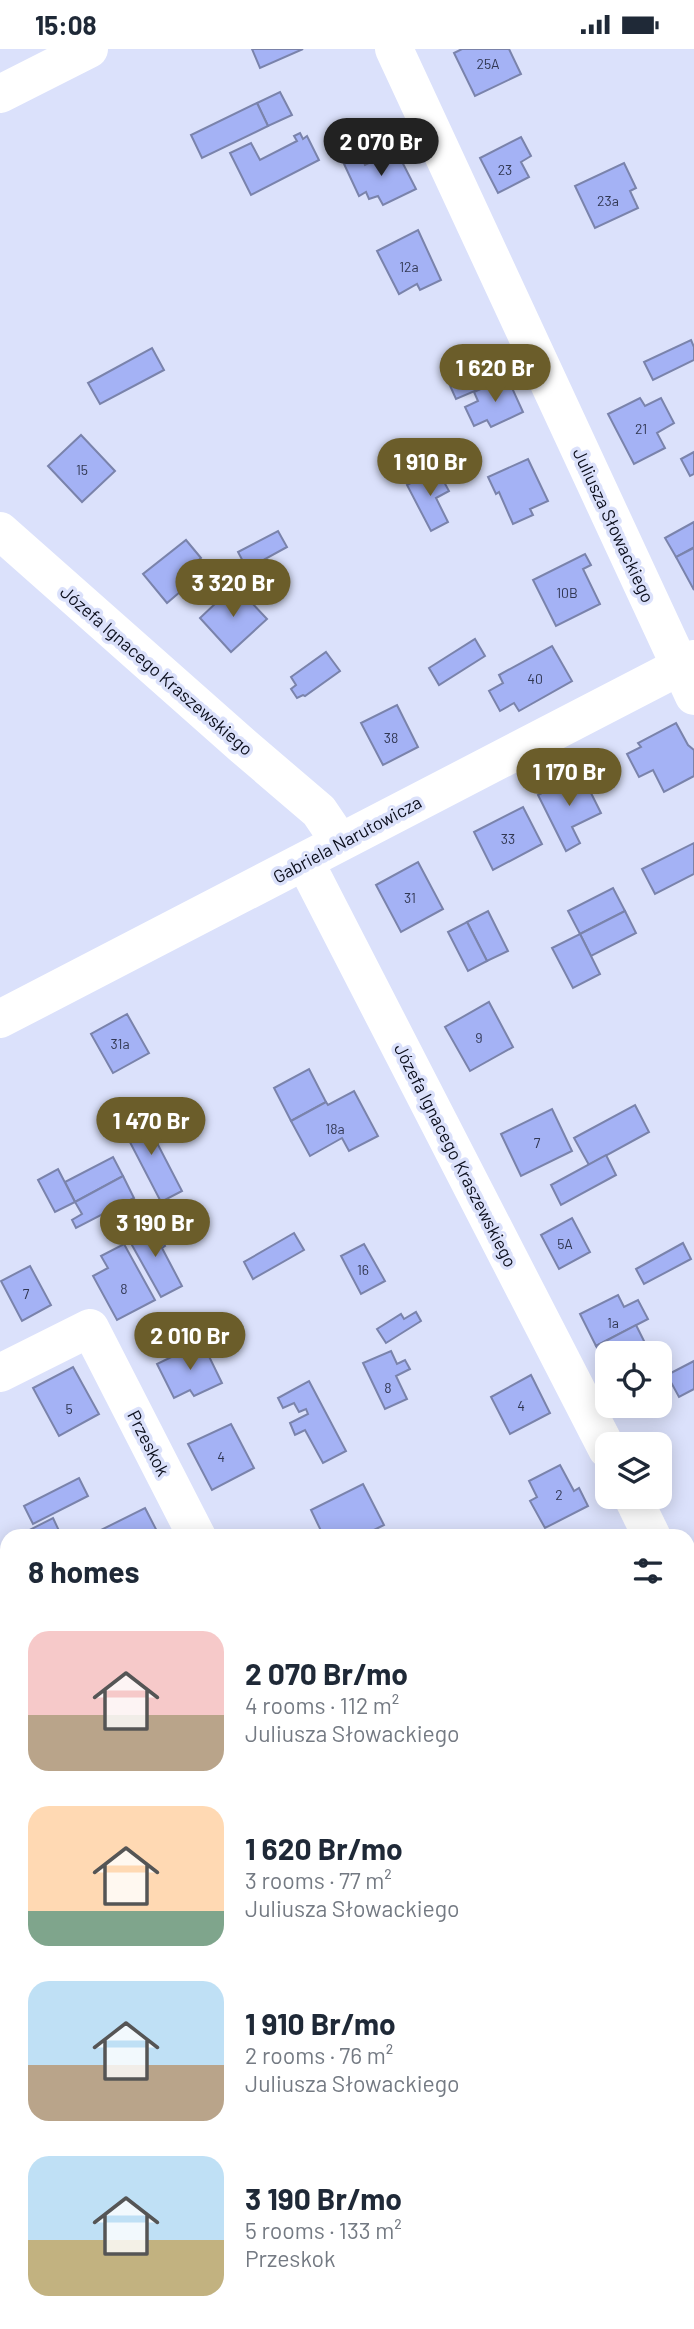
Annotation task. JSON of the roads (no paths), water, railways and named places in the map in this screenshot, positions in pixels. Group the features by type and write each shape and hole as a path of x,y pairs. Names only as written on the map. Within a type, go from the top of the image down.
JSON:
{"street":[{"path":"0,94 89,49"},
{"name":"Juliusza Słowackiego","path":"394,49 689,674"},
{"name":"Józefa Ignacego Kraszewskiego","path":"0,531 320,811 340,842"},
{"name":"Gabriela Narutowicza","path":"0,1019 340,842 689,674"},
{"name":"Józefa Ignacego Kraszewskiego","path":"305,862 598,1432"},
{"name":"Przeskok","path":"0,1373 90,1328 193,1529"},
{"path":"639,1509 649,1529"}]}
